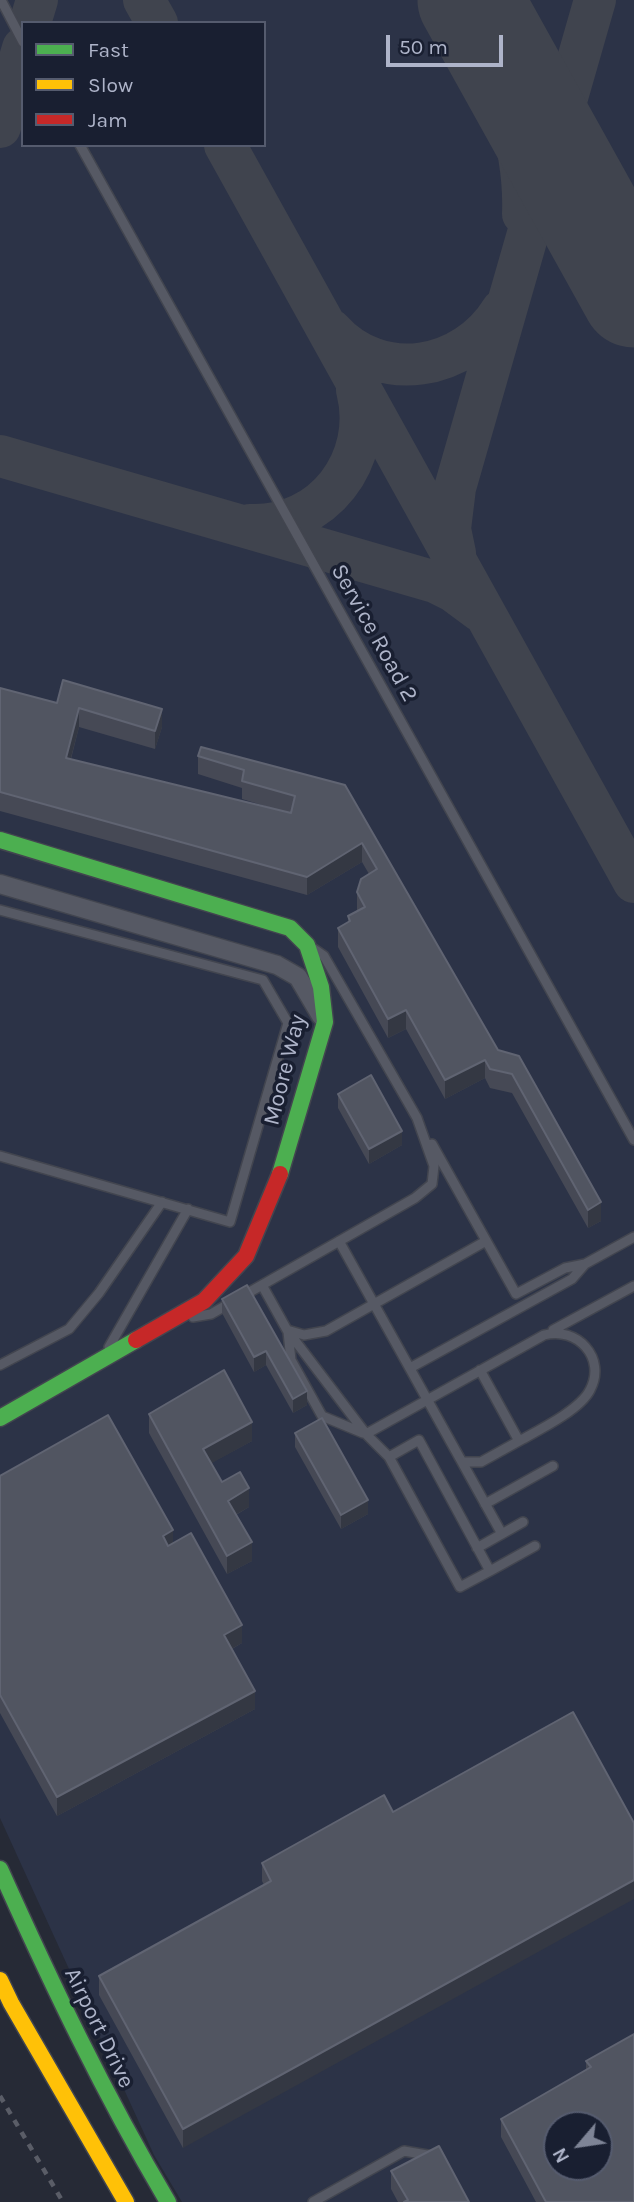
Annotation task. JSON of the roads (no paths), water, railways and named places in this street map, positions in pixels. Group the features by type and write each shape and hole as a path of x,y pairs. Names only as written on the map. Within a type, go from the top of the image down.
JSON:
{"street":[{"path":"0,840 290,928 307,945"},
{"path":"0,884 277,964 298,977 324,1022"},
{"name":"Moore Way","path":"0,1418 204,1301 246,1256 276,1187 324,1022 321,987 307,945"},
{"name":"Airport Drive","path":"0,1869 55,1992 122,2124 168,2202"},
{"path":"0,1980 10,2003 126,2202"}],"lane":[{"path":"1,0 21,38"},
{"name":"Service Road 2","path":"81,147 634,1140"},
{"path":"0,910 263,980 288,1023 230,1222 0,1156"},
{"path":"307,945 324,956 516,1294 565,1268 585,1264 634,1237"},
{"path":"167,1322 211,1314 415,1198 432,1184 434,1166 417,1118"},
{"path":"0,1365 69,1329 99,1293 162,1202"},
{"path":"102,1360 188,1209"},
{"path":"339,1241 502,1534"},
{"path":"287,1330 304,1335 326,1331 486,1241"},
{"path":"410,1368 572,1279 585,1264"},
{"path":"262,1285 287,1330 366,1434 388,1457 460,1587 535,1546"},
{"path":"366,1434 634,1286"},
{"path":"287,1330 291,1360 322,1416 366,1434"},
{"path":"462,1462 481,1462 519,1441 579,1404 590,1390 594,1376 593,1360 582,1342 569,1334 556,1332 544,1335"},
{"path":"480,1370 519,1441"},
{"path":"388,1457 419,1440 490,1571"},
{"path":"485,1504 553,1466"},
{"path":"478,1548 523,1522"},
{"path":"313,2202 404,2151 444,2158"}],"railway":[{"path":"0,2096 63,2202"}]}
